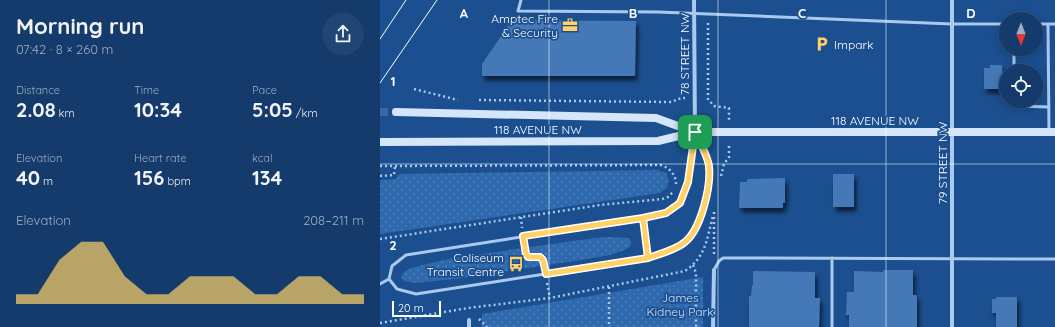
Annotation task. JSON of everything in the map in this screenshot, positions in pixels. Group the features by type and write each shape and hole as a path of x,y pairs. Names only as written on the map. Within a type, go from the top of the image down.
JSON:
{"main road":[{"name":"118 AVENUE NW","path":"396,112 656,118 695,132"},
{"name":"118 AVENUE NW","path":"380,142 658,141 695,132 1052,132"}],"street":[{"name":"78 STREET NW","path":"694,0 695,132"},
{"name":"79 STREET NW","path":"952,0 952,327"},
{"path":"713,327 714,270"},
{"path":"469,320 469,327"}],"lane":[{"path":"521,0 518,11 694,13 952,24 999,24"},
{"path":"1043,24 1055,24"},
{"path":"1048,24 1049,107 1052,132"},
{"path":"1043,107 1049,107"},
{"path":"389,280 392,266 406,255 643,218 666,213 680,203 688,182 695,132"},
{"path":"389,280 397,289 416,294 648,258 670,250 685,242 696,226 705,207 710,166 695,132"},
{"path":"643,218 648,258"},
{"path":"714,270 718,261 723,258 1055,259"},
{"path":"832,258 832,327"},
{"path":"380,284 389,280"}],"path":[{"path":"711,14 708,23 708,99 714,106 729,108"},
{"path":"414,89 458,100"},
{"path":"474,100 672,102 678,98 708,99"},
{"path":"380,166 661,165 673,173 676,181 676,188 672,193 662,199 620,203 380,239"},
{"path":"380,176 394,175 395,166"},
{"path":"380,323 468,308 550,298 685,271 693,265 704,251 714,208 714,270"},
{"path":"521,218 526,254 528,257 540,257 543,260 550,298"},
{"path":"693,265 696,273 696,327"},
{"path":"609,286 609,327"}],"green space":[{"path":"658,170 666,173 669,180 667,188 660,193 380,234 380,180 396,179 399,174"},
{"path":"606,237 628,238 630,239 631,245 623,251 604,256 455,279 414,283 404,281 401,277 404,272 411,268 448,259"},
{"name":"James Kidney Park","path":"703,277 703,327 482,327 482,314"}],"building":[{"path":"512,20 636,21 635,76 482,76 482,64"},
{"path":"990,65 999,65 999,89 984,89 984,68 990,68"},
{"path":"833,174 854,174 854,207 833,207"},
{"path":"785,178 785,203 783,203 783,208 739,208 740,182 747,182 747,179"},
{"path":"883,270 913,270 913,295 916,295 917,297 917,327 849,327 849,315 846,315 847,292 854,292 854,271 883,272"},
{"path":"753,271 815,272 815,298 820,298 819,327 749,327 749,296 751,296 753,285"},
{"path":"996,297 1017,297 1017,327 996,327 996,313 992,313 992,299 996,299"}],"tunnel":[{"path":"380,112 396,112"}],"tram line":[{"path":"380,39 406,0"},
{"path":"380,83 437,0"}],"place":[{"name":"Amptec Fire & Security","path":"570,25"},
{"name":"Impark","path":"822,44"},
{"name":"Coliseum Transit Centre","path":"516,264"}],"route":[{"path":"695,132 688,182 680,203 666,213 643,218 648,258 546,274 543,260 540,257 528,257 526,254 523,236 643,218 648,258 670,250 685,242 696,226 705,207 710,166 695,132"}]}
